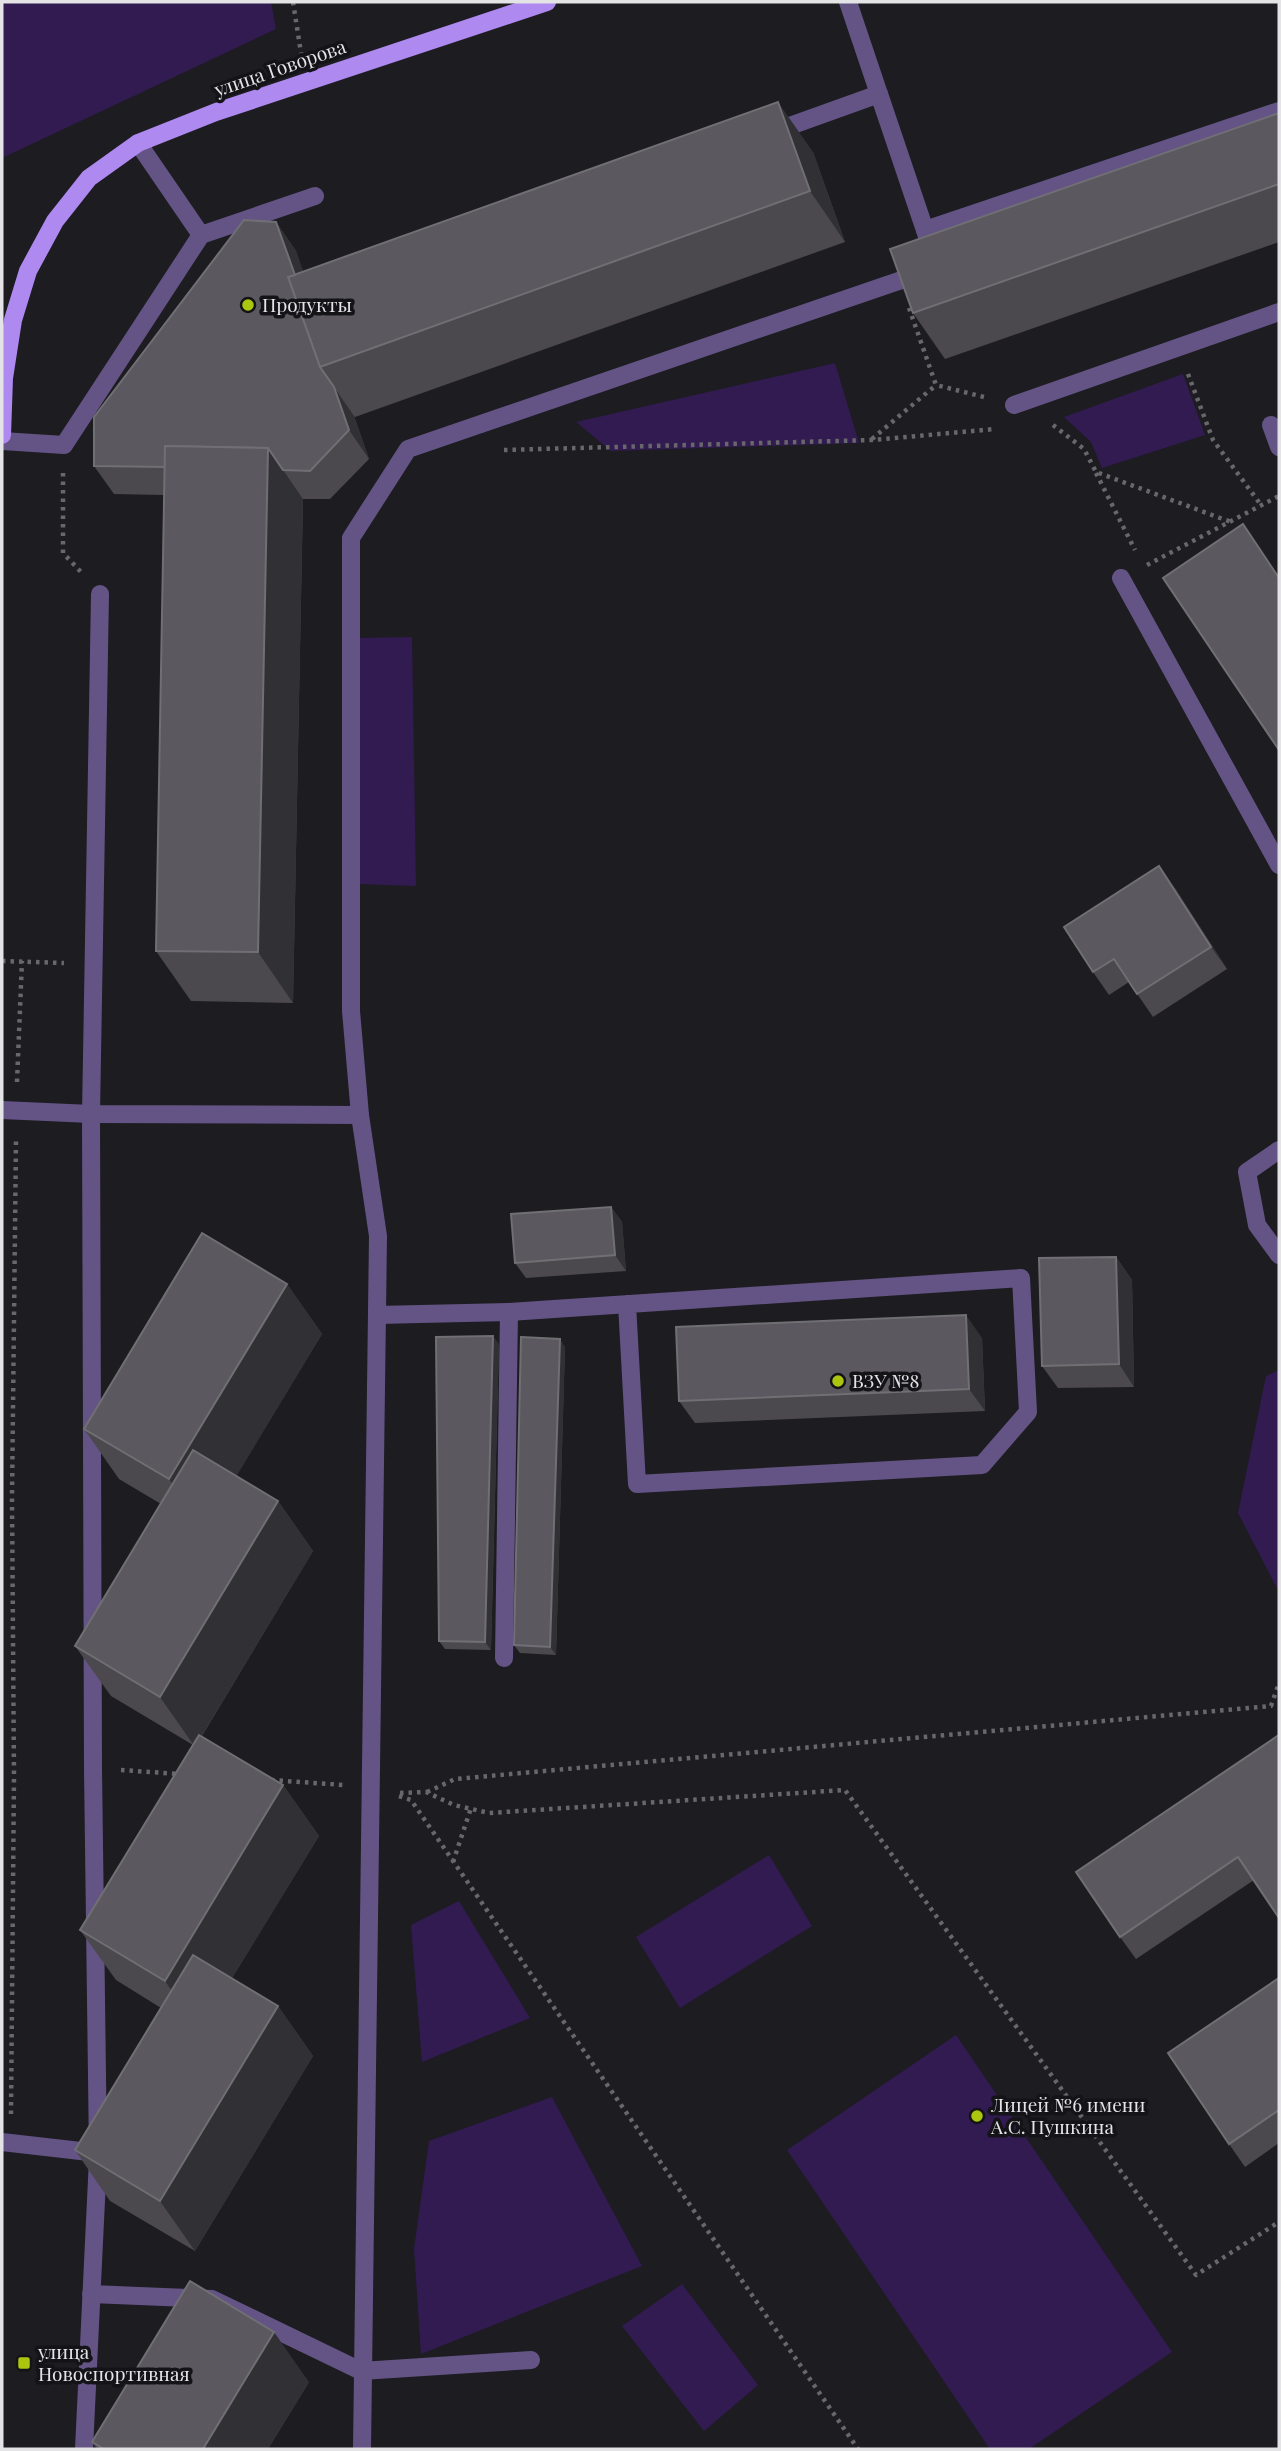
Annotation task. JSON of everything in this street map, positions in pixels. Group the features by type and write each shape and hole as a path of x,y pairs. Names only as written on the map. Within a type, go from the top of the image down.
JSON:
{"main road":[{"name":"улица Говорова","path":"2,435 4,378 13,320 28,271 55,221 89,178 138,143 216,112 547,2"}],"lane":[{"path":"362,2449 378,1236 360,1115 351,1011 351,538 408,449 938,268 848,2"},
{"path":"761,136 879,94"},
{"path":"925,230 1279,111"},
{"path":"138,143 201,235"},
{"path":"2,441 64,445 201,235 315,196"},
{"path":"1014,405 1279,312"},
{"path":"1271,425 1279,447"},
{"path":"1121,578 1279,865"},
{"path":"84,2449 98,2153 93,1768 91,1114 100,594"},
{"path":"9,1110 91,1114 360,1115"},
{"path":"1279,1150 1247,1172 1257,1225 1279,1255"},
{"path":"377,1315 509,1312 627,1304 1021,1278 1028,1412 982,1465 637,1485 627,1304"},
{"path":"504,1658 509,1312"},
{"path":"6,2142 98,2153"},
{"path":"91,2294 212,2298 361,2371 531,2360"}],"path":[{"path":"293,2 304,82"},
{"path":"900,281 936,385"},
{"path":"1178,347 1213,440 1261,505"},
{"path":"936,385 1014,405"},
{"path":"872,440 936,385"},
{"path":"1052,424 1084,449 1143,567"},
{"path":"496,451 872,440 1000,429"},
{"path":"64,445 63,553 100,594"},
{"path":"1096,472 1231,522"},
{"path":"1121,578 1279,495"},
{"path":"2,961 94,964"},
{"path":"6,2142 14,1775 9,1110 22,961"},
{"path":"858,2449 411,1800 389,1793 426,1792 455,1779 1271,1706 1279,1683"},
{"path":"93,1768 186,1774"},
{"path":"266,1780 372,1787"},
{"path":"426,1792 454,1805 489,1813 845,1790 1196,2275 1279,2222"},
{"path":"453,1862 471,1808"}],"shaded area":[{"path":"2,2 271,2 276,29 2,158"},
{"path":"835,363 859,443 611,451 576,422"},
{"path":"1183,374 1205,435 1102,468 1091,442 1064,417"},
{"path":"412,637 416,886 358,884 357,638"},
{"path":"1279,1370 1279,1592 1238,1513 1266,1376"},
{"path":"769,1855 812,1926 680,2008 636,1937"},
{"path":"459,1901 530,2018 422,2062 411,1925"},
{"path":"956,2035 1172,2352 1029,2449 990,2449 787,2150"},
{"path":"552,2097 642,2266 421,2354 414,2249 429,2141"},
{"path":"682,2284 758,2385 704,2431 622,2326"}],"building":[{"path":"778,102 810,191 320,367 288,277"},
{"path":"1279,113 1279,184 913,313 890,249"},
{"path":"244,220 276,222 295,275 288,277 320,367 334,387 349,430 310,471 283,470 268,448 165,446 165,467 94,466 94,417"},
{"path":"165,446 268,448 258,952 156,951"},
{"path":"1243,524 1279,578 1279,750 1163,578"},
{"path":"1159,866 1211,947 1137,994 1114,959 1093,972 1064,927"},
{"path":"611,1207 615,1255 515,1263 511,1214"},
{"path":"202,1233 287,1284 169,1479 84,1429"},
{"path":"1116,1257 1119,1364 1042,1366 1039,1258"},
{"name":"ВЗУ №8","path":"966,1315 969,1389 679,1401 676,1327"},
{"path":"493,1336 485,1642 439,1641 436,1337"},
{"path":"521,1337 560,1339 550,1647 514,1645"},
{"path":"193,1450 278,1501 160,1697 75,1646"},
{"path":"199,1735 283,1785 165,1981 80,1930"},
{"path":"1279,1735 1279,1918 1238,1857 1120,1937 1076,1872"},
{"path":"193,1955 278,2006 160,2201 75,2150"},
{"path":"1279,1978 1279,2110 1229,2144 1168,2053"},
{"path":"190,2281 274,2332 203,2449 104,2449 92,2442"}],"place":[{"name":"Продукты","path":"248,305"},
{"name":"ВЗУ №8","path":"838,1381"},
{"name":"Лицей №6 имени А.С. Пушкина","path":"977,2116"},
{"name":"улица Новоспортивная","path":"24,2363"}]}
